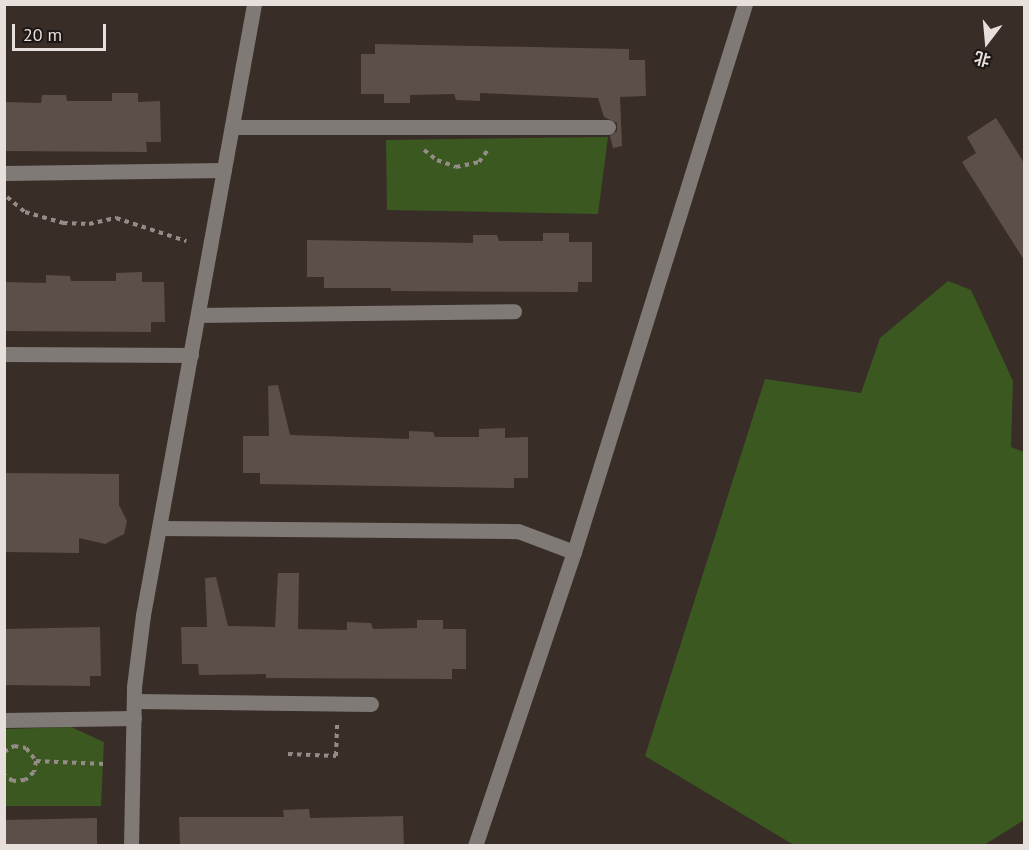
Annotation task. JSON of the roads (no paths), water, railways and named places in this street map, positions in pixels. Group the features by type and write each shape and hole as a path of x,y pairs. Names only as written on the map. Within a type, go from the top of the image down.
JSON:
{"street":[{"path":"131,846 134,701 159,528 254,4"},
{"path":"475,846 574,552 745,4"},
{"path":"232,127 608,127"},
{"path":"4,172 224,170"},
{"path":"198,315 514,311"},
{"path":"4,354 191,355"},
{"path":"159,528 518,531 574,552"},
{"path":"134,701 371,704"},
{"path":"4,720 134,718"}]}
